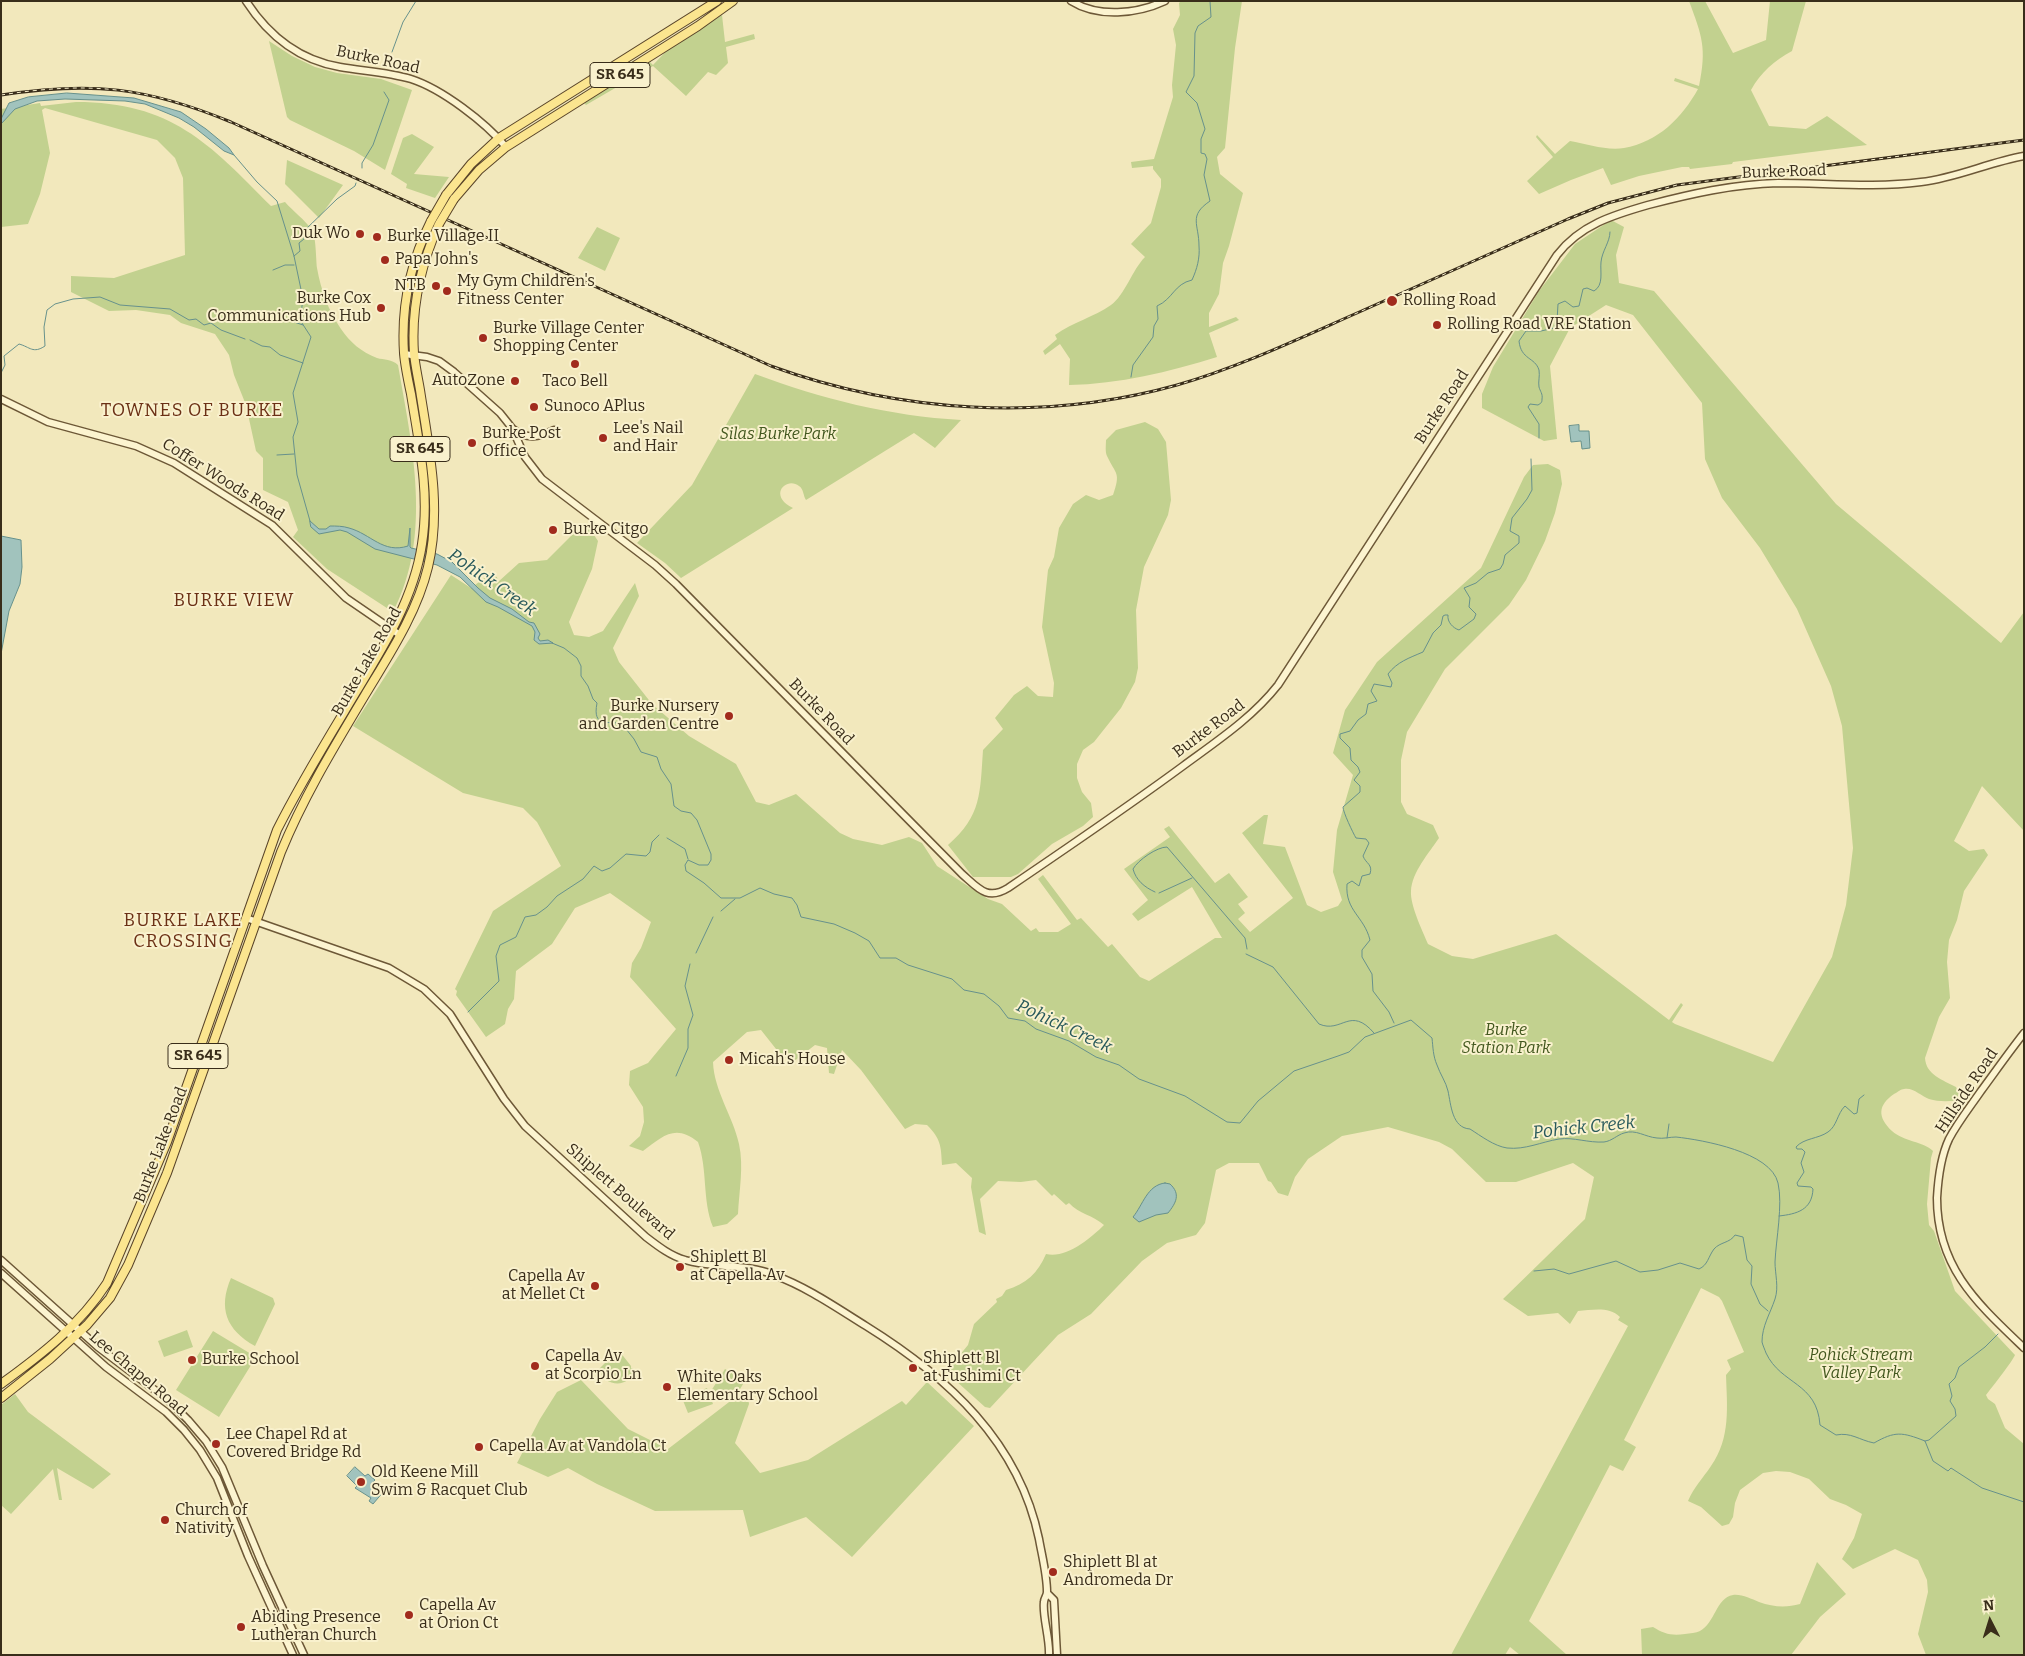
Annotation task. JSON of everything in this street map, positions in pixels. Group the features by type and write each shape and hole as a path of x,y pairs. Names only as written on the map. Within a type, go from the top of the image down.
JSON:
{"main road":[{"name":"Burke Lake Road","path":"1,1384 74,1326 94,1303 106,1283 156,1168 188,1084 267,855 287,810 392,630 412,586 422,544 425,510 424,480 404,354 404,317 407,290 418,250 431,220 446,195 471,164 499,138 717,1"},
{"name":"Burke Lake Road","path":"1,1398 81,1331 110,1298 128,1265 187,1120 281,852 301,807 325,762 400,635 415,604 428,567 435,515 434,485 414,355 414,318 417,291 423,266 439,224 454,199 479,170 506,147 698,26 733,1"}],"street":[{"name":"Burke Road","path":"246,1 264,26 279,40 301,54 332,65 396,75 423,83 445,95 499,138 506,147"},
{"path":"1071,1 1092,9 1121,12 1142,10 1166,1"},
{"name":"Burke Road","path":"404,354 434,359 454,372 500,413 512,428 526,457 542,479 672,580 962,874 981,890 989,894 997,894 1130,805 1241,723 1267,699 1355,568 1557,254 1579,232 1598,221 1624,212 1712,191 1761,184 1865,185 1921,182 1956,176 2024,156"},
{"name":"Coffer Woods Road","path":"1,399 48,422 136,446 174,464 272,525 346,598 400,635"},
{"path":"512,428 530,437 540,436 554,430"},
{"name":"Shiplett Boulevard","path":"246,918 389,968 424,989 439,1002 454,1020 504,1099 525,1126 646,1237 662,1249 692,1262 759,1269 787,1280 894,1343 920,1363 984,1422 1014,1469 1033,1515 1048,1593 1054,1600 1057,1655"},
{"name":"Hillside Road","path":"2024,1033 1965,1114 1948,1141 1939,1178 1937,1206 1944,1245 1959,1278 1978,1304 2024,1348"},
{"name":"Lee Chapel Road","path":"1,1260 119,1364 168,1400 188,1420 211,1448 222,1467 263,1566 304,1655"},
{"name":"Lee Chapel Road","path":"1,1273 106,1367 166,1412 200,1450 217,1478 248,1556 293,1655"},
{"name":"Shiplett Boulevard","path":"1048,1593 1044,1602 1049,1655"}],"green space":[{"path":"1181,1 1242,1 1235,48 1225,148 1217,157 1220,174 1243,193 1223,263 1219,294 1209,313 1209,327 1236,317 1239,320 1209,333 1217,357 1181,368 1125,380 1069,385 1070,359 1060,344 1045,355 1043,351 1057,339 1055,335 1116,301 1145,257 1131,244 1151,223 1161,187 1161,179 1153,169 1153,166 1132,168 1131,162 1154,159 1173,97 1172,85 1176,45 1173,29 1180,15 1179,3"},
{"path":"1689,1 1705,1 1733,53 1766,40 1770,1 1806,1 1792,51 1768,68 1751,90 1769,126 1806,129 1827,116 1867,145 1690,169 1689,167 1682,167 1639,176 1611,185 1603,168 1539,194 1527,181 1553,157 1536,137 1537,135 1555,154 1570,141 1604,148 1624,148 1648,140 1668,127 1692,100 1698,89 1674,81 1675,78 1699,86 1703,62 1702,42"},
{"path":"722,15 725,42 754,34 755,39 726,47 728,63 716,75 708,72 686,96 653,66 586,105 583,102 650,62 653,65 673,44"},
{"path":"269,41 292,56 315,67 337,73 381,79 412,90 385,170 354,151 287,117"},
{"path":"76,102 109,104 138,109 163,118 186,130 207,145 271,206 285,202 312,230 321,284 336,322 348,338 361,350 398,365 413,458 416,521 413,552 405,583 393,612 327,569 293,537 298,530 288,502 263,490 263,458 256,451 246,405 234,375 229,355 215,334 181,323 170,315 136,310 109,311 71,292 71,276 114,278 185,255 183,178 175,158 157,140 45,108 42,110 50,153 40,194 28,224 1,227 1,109 40,103 41,106"},
{"path":"412,134 434,147 414,174 449,177 435,198 406,188 407,184 391,174 403,138"},
{"path":"287,160 343,185 319,218 285,184"},
{"name":"Pohick Stream Valley Park","path":"1611,220 1624,227 1616,255 1619,283 1654,291 1836,504 2001,643 2024,612 2024,831 1982,786 1954,841 1969,851 1984,849 1988,855 1964,891 1957,920 1949,940 1947,962 1950,998 1939,1017 1925,1058 1928,1069 1956,1087 1959,1094 1956,1101 1939,1101 1929,1099 1911,1089 1903,1089 1885,1102 1881,1111 1887,1126 1897,1135 1924,1145 1933,1151 1927,1204 1929,1225 1934,1231 1955,1291 2015,1355 1986,1395 1995,1404 2005,1428 2024,1444 2024,1655 1926,1655 1918,1634 1928,1592 1927,1580 1918,1560 1895,1549 1853,1569 1842,1559 1854,1538 1862,1514 1830,1499 1809,1479 1790,1472 1776,1471 1763,1473 1740,1490 1735,1503 1733,1517 1729,1524 1722,1526 1701,1507 1688,1501 1711,1466 1722,1444 1726,1422 1726,1375 1731,1369 1727,1360 1744,1352 1722,1301 1719,1297 1701,1288 1624,1440 1636,1447 1623,1471 1610,1465 1529,1621 1567,1655 1520,1655 1510,1647 1505,1655 1451,1655 1628,1326 1618,1320 1620,1317 1616,1314 1606,1310 1578,1311 1570,1324 1558,1313 1528,1316 1503,1299 1585,1219 1594,1177 1573,1163 1516,1182 1486,1182 1452,1149 1439,1142 1388,1127 1342,1136 1308,1159 1295,1177 1288,1196 1278,1193 1271,1182 1268,1181 1259,1163 1229,1163 1216,1170 1205,1223 1196,1235 1167,1243 1142,1261 1091,1314 1058,1335 990,1408 985,1407 946,1372 968,1345 974,1324 997,1302 996,1299 1002,1296 1006,1290 1020,1285 1030,1277 1039,1267 1046,1254 1062,1253 1078,1246 1104,1225 1077,1210 1069,1203 1066,1205 1054,1194 1052,1196 1036,1180 1021,1182 998,1181 980,1199 986,1235 979,1232 971,1187 972,1178 956,1163 942,1165 939,1143 935,1134 927,1125 915,1124 905,1129 861,1070 842,1050 834,1074 829,1073 827,1048 815,1045 793,1062 780,1054 761,1030 747,1032 713,1062 720,1093 733,1123 739,1144 741,1170 738,1214 727,1224 713,1227 707,1206 703,1163 698,1142 690,1136 676,1133 663,1137 643,1151 629,1146 640,1136 644,1122 643,1107 629,1085 630,1071 648,1063 676,1029 630,977 632,963 641,948 651,922 610,893 575,908 552,944 516,971 514,999 508,1009 505,1024 486,1037 456,995 457,991 455,989 493,911 561,866 537,822 523,808 463,793 353,726 451,575 471,588 487,576 497,577 498,582 519,563 547,560 577,530 590,529 598,541 592,569 569,622 574,635 589,637 603,631 635,583 639,596 613,648 619,662 652,704 689,736 736,764 756,802 769,805 796,794 840,833 853,839 882,845 909,837 922,843 937,866 988,899 1002,904 1031,931 1036,928 1039,932 1058,932 1071,924 1038,879 1043,875 1077,920 1081,918 1108,947 1112,944 1140,977 1149,981 1215,938 1222,938 1192,887 1138,921 1132,914 1148,900 1124,869 1170,837 1164,829 1169,826 1215,883 1229,873 1248,897 1238,904 1245,913 1238,919 1250,932 1293,898 1242,833 1264,815 1268,815 1263,844 1285,847 1307,905 1321,912 1338,906 1342,900 1333,872 1337,830 1353,775 1333,753 1345,710 1377,662 1481,568 1524,477 1533,465 1548,464 1560,470 1562,484 1555,513 1545,541 1526,580 1509,605 1445,669 1407,732 1401,760 1401,802 1407,814 1433,825 1439,838 1422,863 1412,884 1411,897 1417,918 1428,944 1452,956 1473,959 1556,934 1669,1020 1681,1003 1683,1005 1672,1022 1675,1024 1773,1062 1832,957 1846,905 1853,848 1842,726 1831,686 1797,609 1760,548 1722,498 1705,459 1702,403 1633,315 1606,305 1570,328 1550,366 1557,439 1544,441 1482,408 1482,394 1493,367 1539,291 1575,244"},
{"path":"597,227 620,238 605,271 578,258"},
{"name":"Silas Burke Park","path":"755,374 805,391 856,405 908,415 961,420 935,448 914,433 806,500 799,486 789,483 785,485 780,493 781,498 793,508 681,578 665,563 637,543 692,485"},
{"path":"1145,422 1158,429 1166,442 1171,500 1168,515 1144,567 1136,610 1138,668 1135,682 1121,708 1094,742 1083,750 1077,764 1077,778 1082,792 1091,803 1093,817 1083,826 1052,844 1018,874 1011,877 973,877 948,845 967,824 973,813 980,791 983,750 1003,729 995,718 1014,695 1027,686 1038,696 1053,697 1054,683 1042,627 1048,570 1054,557 1059,528 1073,504 1086,495 1099,500 1113,495 1117,478 1106,454 1106,440 1116,430"},
{"path":"231,1278 273,1298 275,1304 255,1346 237,1333 227,1317 225,1299"},
{"path":"187,1330 193,1347 164,1357 158,1341"},
{"path":"213,1331 256,1357 219,1417 176,1390"},
{"path":"616,1352 620,1352 631,1368 634,1369 632,1375 623,1383 606,1380 598,1370"},
{"path":"725,1369 745,1381 735,1397 747,1391 749,1404 735,1443 760,1473 808,1460 902,1401 906,1405 927,1382 974,1426 852,1557 806,1517 750,1537 743,1510 655,1511 568,1468 548,1477 517,1463 540,1419 557,1392 581,1380 628,1429 668,1449 733,1399 727,1401 711,1391"},
{"path":"707,1388 713,1404 688,1413 682,1398"},
{"path":"15,1394 28,1412 111,1474 93,1489 57,1468 62,1500 59,1500 53,1469 11,1514 1,1505 1,1405"},
{"path":"1817,1562 1846,1594 1820,1617 1791,1655 1642,1655 1641,1629 1653,1627 1672,1635 1698,1632 1705,1627 1723,1601 1733,1595 1743,1596 1774,1606 1800,1604"}],"water":[{"path":"67,93 134,98 181,112 206,129 229,148 234,155 224,151 194,127 179,118 145,104 125,101 65,99 37,101 15,109 1,124 1,119 9,103 28,97"},
{"path":"1579,425 1579,431 1589,431 1590,448 1582,449 1581,441 1571,442 1569,426"},
{"path":"310,521 319,529 326,529 330,526 342,526 357,531 384,545 399,548 408,546 410,528 411,548 437,554 452,562 490,598 512,609 529,622 534,623 540,634 538,638 540,641 548,640 553,643 539,644 534,640 535,632 532,626 486,602 460,577 437,565 375,549 347,532 340,530 319,534 311,527"},
{"path":"1,536 21,540 22,567 20,584 9,611 1,654"},
{"path":"1165,1183 1170,1184 1176,1195 1171,1209 1168,1213 1156,1215 1139,1222 1133,1217 1146,1196 1154,1187"},
{"path":"355,1467 365,1476 368,1474 375,1480 373,1482 384,1491 373,1504 369,1501 371,1498 355,1488 357,1486 347,1476"}],"waterway":[{"path":"392,52 403,22 416,1"},
{"path":"1131,377 1133,365 1153,337 1154,326 1158,319 1157,306 1167,300 1181,285 1192,280 1198,263 1199,238 1196,221 1199,211 1210,201 1204,175 1207,159 1205,154 1201,153 1201,139 1205,129 1197,103 1186,92 1194,76 1195,33 1198,26 1211,17 1210,1"},
{"path":"362,168 362,163 373,145 389,100 384,92"},
{"name":"Pohick Creek","path":"234,155 257,182 277,201 294,256 303,299 300,320 311,337 293,393 298,422 293,437 297,475 310,521"},
{"path":"294,256 300,251 299,243 304,239 305,230 337,199 355,186 356,183"},
{"path":"1539,438 1539,424 1528,407 1530,404 1538,405 1542,401 1539,370 1522,352 1519,341 1526,331 1541,331 1554,328 1557,321 1558,304 1565,301 1573,307 1579,306 1583,289 1587,288 1594,291 1597,288 1601,278 1601,262 1610,232"},
{"path":"273,270 285,265 294,265"},
{"path":"1,373 5,365 4,356 19,344 34,350 45,346 44,327 47,310 55,304 73,299 100,297 120,305 170,309 189,320 196,319 204,325 211,323 221,330 245,339"},
{"path":"261,311 303,325"},
{"path":"250,340 262,346 270,347 280,355 303,363"},
{"path":"277,455 294,454"},
{"path":"1394,1023 1389,1012 1373,991 1372,974 1362,957 1362,950 1370,940 1364,925 1349,901 1347,893 1347,884 1352,881 1359,886 1362,876 1370,874 1371,868 1363,856 1369,843 1366,839 1356,838 1343,810 1343,807 1360,792 1360,786 1354,780 1360,772 1351,760 1350,748 1340,738 1340,734 1350,731 1358,720 1366,714 1368,704 1377,701 1371,691 1374,684 1391,687 1392,683 1388,674 1395,666 1423,652 1433,633 1441,625 1443,616 1448,615 1448,620 1459,630 1474,619 1476,614 1469,607 1470,598 1464,588 1476,583 1488,573 1500,569 1505,555 1519,543 1519,536 1510,531 1512,518 1532,490 1531,459"},
{"name":"Pohick Creek","path":"552,643 564,648 577,658 581,666 581,676 597,703 596,711 599,720 622,724 634,739 641,752 657,757 661,769 671,784 674,806 681,811 691,813 697,820 711,854 711,860 708,865 699,865 688,860 685,865 686,871 721,898 740,898 760,888 774,894 792,898 797,905 801,917 834,924 855,933 869,941 880,958 896,958 908,965 952,979 964,990 984,994 999,1006 1008,1018 1025,1021 1036,1029 1069,1041 1096,1057 1119,1065 1139,1079 1185,1096 1227,1122 1240,1123 1258,1101 1294,1071 1349,1052 1365,1037 1411,1020 1432,1038 1433,1052 1447,1088 1453,1115 1459,1125 1470,1129 1497,1145 1507,1148 1520,1148 1559,1139 1604,1142 1624,1133 1633,1132 1657,1138 1676,1137 1702,1141 1734,1150 1763,1163 1773,1172 1778,1183 1780,1212 1775,1262 1777,1290 1762,1336 1766,1353 1773,1364 1780,1372 1806,1392 1817,1411 1820,1425 1836,1435 1851,1435 1874,1443 1888,1436 1899,1434 1917,1438 1925,1441 1933,1461 1948,1471 1951,1468 1982,1488 2024,1502"},
{"path":"468,1012 499,981 496,956 500,945 516,937 525,917 536,915 547,907 557,896 583,879 594,866 602,871 610,868 626,854 646,856 650,852 652,842 659,835"},
{"path":"667,838 685,849 688,859"},
{"path":"1155,892 1141,883 1133,869 1148,855 1158,849 1167,847 1245,938 1247,949"},
{"path":"1159,893 1192,878"},
{"path":"721,911 735,899"},
{"path":"696,953 713,917"},
{"path":"1246,954 1273,967 1319,1024 1334,1026 1352,1020 1359,1021 1374,1033"},
{"path":"676,1076 688,1048 688,1029 693,1015 685,986 690,964"},
{"path":"1779,1216 1802,1210 1810,1202 1812,1196 1813,1189 1811,1187 1798,1186 1797,1183 1804,1172 1801,1163 1805,1152 1796,1147 1803,1142 1828,1132 1845,1106 1854,1114 1857,1113 1859,1099 1864,1095"},
{"path":"1667,1138 1669,1124"},
{"path":"1534,1271 1554,1269 1569,1274 1616,1261 1640,1272 1658,1270 1680,1263 1699,1269 1706,1263 1714,1249 1735,1235 1743,1237 1747,1260 1752,1266 1751,1284 1760,1304 1768,1311"},
{"path":"1925,1441 1929,1440 1956,1416 1955,1409 1950,1401 1952,1396 1949,1384 1955,1378 1959,1367 1985,1347 1998,1334"}],"railway":[{"path":"1,95 63,88 91,88 145,94 172,101 231,122 771,366 820,382 870,394 921,402 973,407 1025,408 1076,404 1127,397 1200,378 1290,342 1568,219 1608,203 1677,185 2024,140"}],"place":[{"name":"Duk Wo","path":"360,234"},
{"name":"Burke Village II","path":"377,237"},
{"name":"Papa John's","path":"385,260"},
{"name":"NTB","path":"436,286"},
{"name":"My Gym Children's Fitness Center","path":"447,291"},
{"name":"Rolling Road","path":"1392,301"},
{"name":"Burke Cox Communications Hub","path":"381,308"},
{"name":"Rolling Road VRE Station","path":"1437,325"},
{"name":"Burke Village Center Shopping Center","path":"483,338"},
{"name":"Taco Bell","path":"575,364"},
{"name":"AutoZone","path":"515,381"},
{"name":"Sunoco APlus","path":"534,407"},
{"name":"Lee's Nail and Hair","path":"603,438"},
{"name":"Burke Post Office","path":"472,443"},
{"name":"Burke Citgo","path":"553,530"},
{"name":"Burke Nursery and Garden Centre","path":"729,716"},
{"name":"Micah's House","path":"729,1060"},
{"name":"Shiplett Bl at Capella Av","path":"680,1267"},
{"name":"Capella Av at Mellet Ct","path":"595,1286"},
{"name":"Burke School","path":"192,1360"},
{"name":"Capella Av at Scorpio Ln","path":"535,1366"},
{"name":"Shiplett Bl at Fushimi Ct","path":"913,1368"},
{"name":"White Oaks Elementary School","path":"667,1387"},
{"name":"Lee Chapel Rd at Covered Bridge Rd","path":"216,1444"},
{"name":"Capella Av at Vandola Ct","path":"479,1447"},
{"name":"Old Keene Mill Swim & Racquet Club","path":"361,1482"},
{"name":"Church of Nativity","path":"165,1520"},
{"name":"Shiplett Bl at Andromeda Dr","path":"1053,1572"},
{"name":"Capella Av at Orion Ct","path":"409,1615"},
{"name":"Abiding Presence Lutheran Church","path":"241,1627"}],"district":[{"name":"TOWNES OF BURKE","path":"192,411"},
{"name":"BURKE VIEW","path":"234,601"},
{"name":"BURKE LAKE CROSSING","path":"183,931"}],"park label":[{"name":"Burke Station Park","path":"1506,1040"}]}
